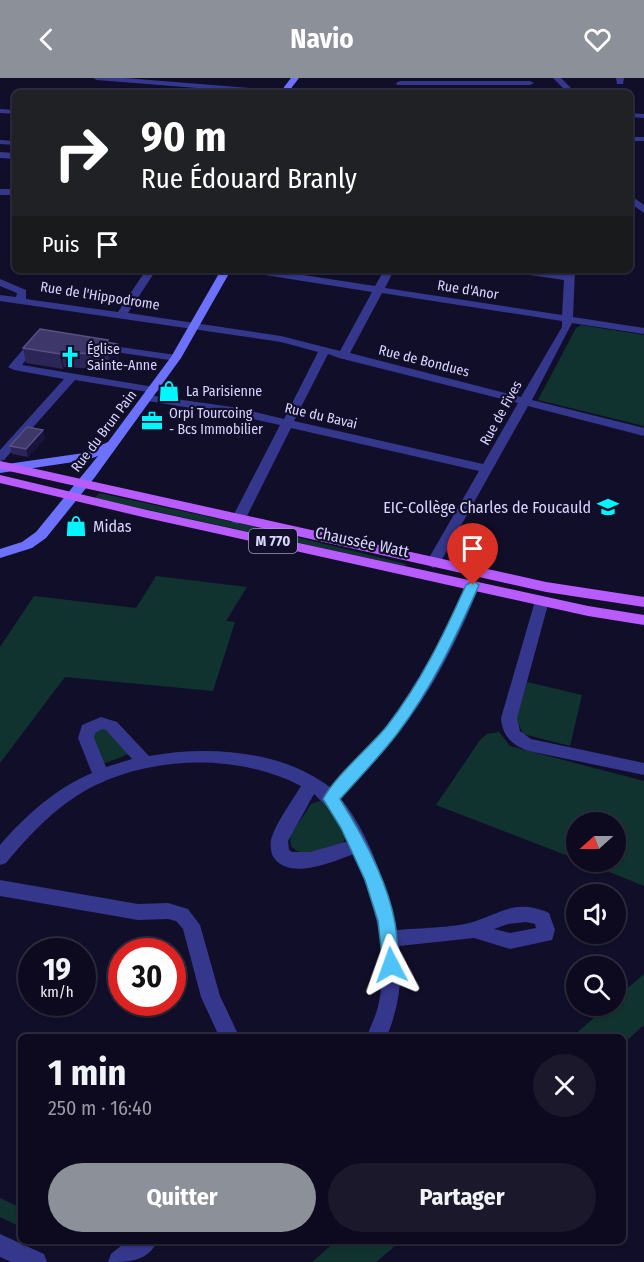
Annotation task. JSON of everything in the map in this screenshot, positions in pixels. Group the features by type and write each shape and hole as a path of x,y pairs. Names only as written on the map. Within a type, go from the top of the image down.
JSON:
{"main road":[{"name":"Rue du Brun Pain","path":"0,554 19,549 35,541 83,485 176,358 224,273"},
{"path":"3,467 93,454 112,445"},
{"path":"15,483 36,464"},
{"name":"M 770","path":"3,467 83,485"},
{"name":"M 770","path":"0,479 73,497"},
{"name":"Chaussée Watt","path":"83,485 433,563 544,594 588,611 644,620"},
{"name":"Chaussée Watt","path":"73,497 473,585 644,608"},
{"name":"Chaussée Watt","path":"544,594 644,602"},
{"path":"588,611 644,626"}],"street":[{"path":"97,78 153,80 256,90"},
{"path":"107,88 114,78"},
{"path":"557,78 569,90"},
{"path":"400,83 457,80 530,82"},
{"path":"122,314 149,273"},
{"name":"Rue d'Anor","path":"271,273 644,332"},
{"path":"343,356 388,273"},
{"name":"Rue de Fives","path":"433,563 566,330 569,320 570,274"},
{"path":"0,282 22,292 21,299"},
{"name":"Rue de l'Hippodrome","path":"0,298 21,299 195,326"},
{"name":"Rue de Bondues","path":"195,326 275,338 644,432"},
{"name":"Rue du Bavai","path":"50,339 39,338 14,367 239,412 487,469"},
{"path":"84,344 176,358"},
{"path":"238,520 324,351"},
{"path":"0,457 72,377"},
{"path":"331,799 391,731 409,706 443,651 473,585"},
{"path":"544,594 509,718 510,729 518,740 529,746 644,769"},
{"path":"100,776 86,738 88,729 96,725 111,726 146,763"},
{"path":"0,858 39,815 66,795 100,776 146,763 205,757 233,758 272,767 311,783 331,799 358,845 382,907 390,939 390,999 378,1034"},
{"path":"311,783 279,841 283,857 286,860 298,861 358,845"},
{"path":"0,888 138,912 177,912 188,920 211,997 228,1034"},
{"path":"390,939 474,930"},
{"path":"119,1262 142,1244"},
{"path":"0,1245 36,1262"}],"green space":[{"path":"581,325 644,335 644,426 538,400 576,328"},
{"path":"99,493 251,526 406,564 405,566 95,498"},
{"path":"156,576 247,587 226,621 235,622 213,691 65,677 0,763 0,647 34,596 136,608"},
{"path":"527,682 582,695 570,746 523,734 516,718"},
{"path":"97,729 107,729 129,754 103,764 90,734"},
{"path":"499,732 510,746 644,781 644,886 609,872 626,872 626,812 566,812 566,855 436,805 480,740 487,734"},
{"path":"320,801 339,821 345,840 342,844 322,851 302,853 291,846 290,836 311,804"},
{"path":"644,974 644,1025 626,1041 626,1034 575,1034 596,1016 626,1016 626,990"},
{"path":"0,1198 18,1207 18,1226 0,1217"},
{"path":"333,1244 397,1244 376,1262 312,1262"}],"building":[{"path":"40,329 108,340 106,342 117,344 109,355 61,352 60,354 23,348"},
{"path":"27,427 43,430 26,449 10,446"}],"place":[{"name":"Église Sainte-Anne","path":"70,357"},
{"name":"La Parisienne","path":"169,391"},
{"name":"Orpi Tourcoing - Bcs Immobilier","path":"152,421"},
{"name":"EIC-Collège Charles de Foucauld","path":"608,507"},
{"name":"Midas","path":"76,526"}],"route":[{"path":"391,965 390,939 373,880 348,825 331,799 391,731 431,673 473,585"}]}
